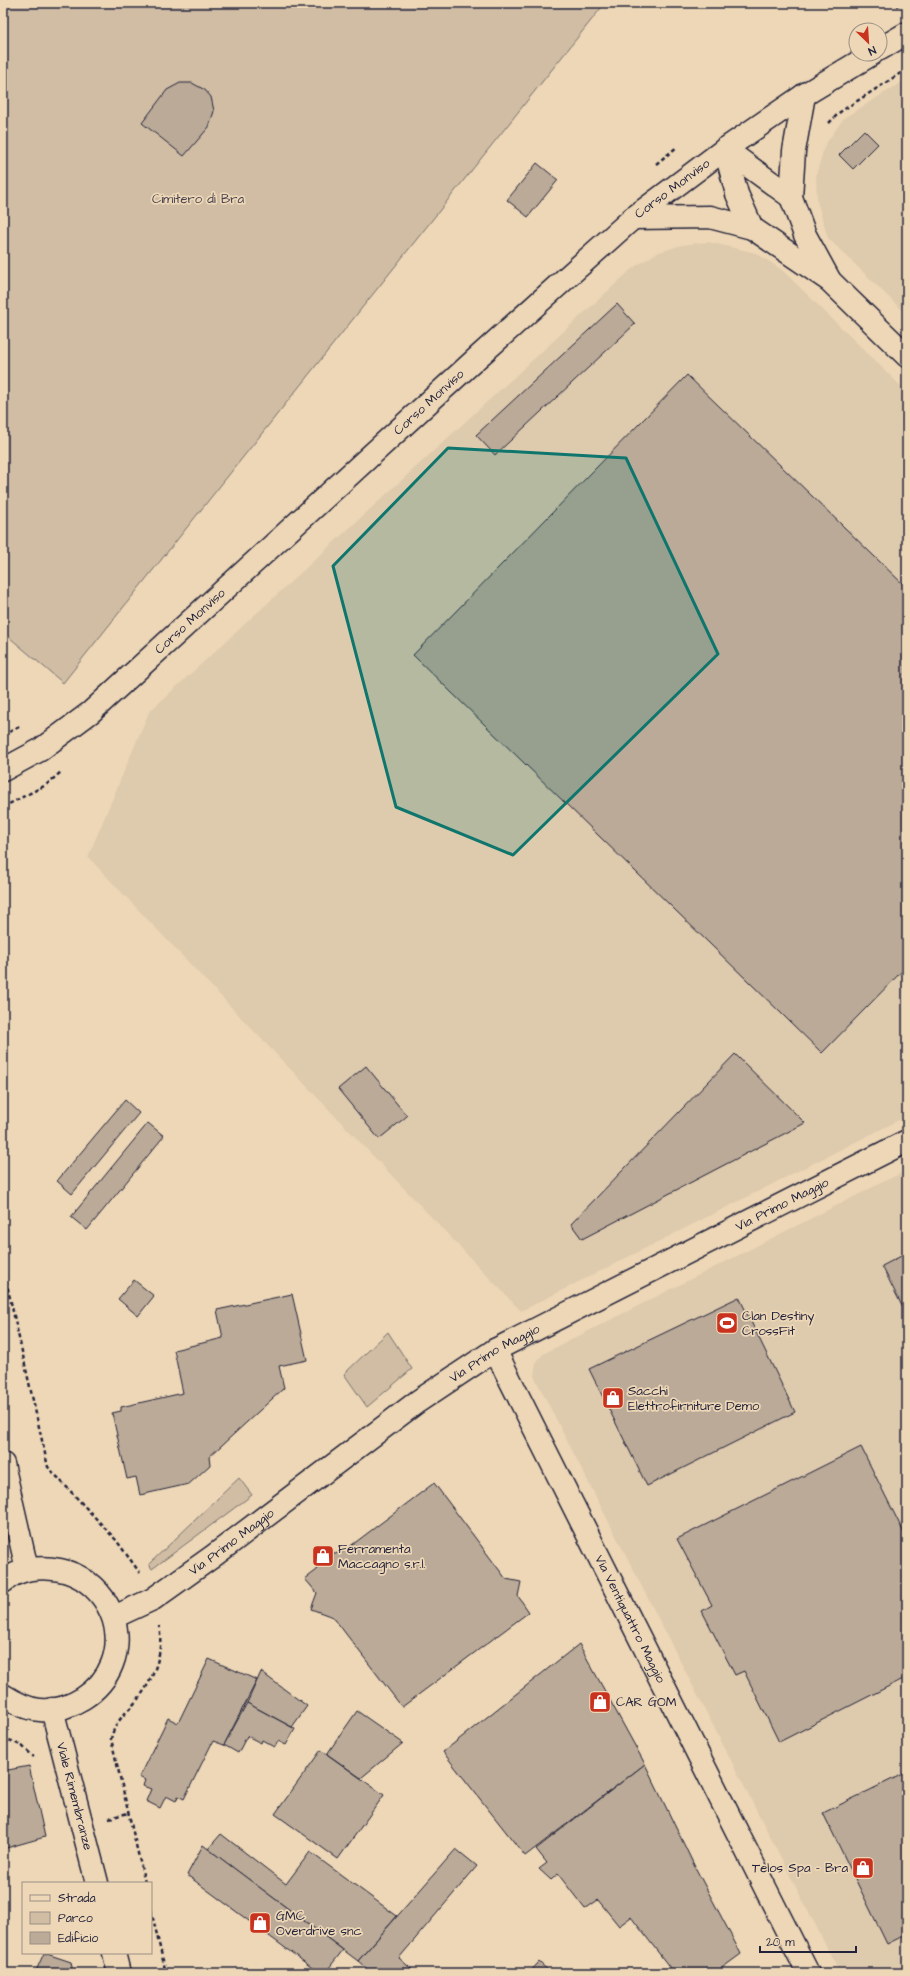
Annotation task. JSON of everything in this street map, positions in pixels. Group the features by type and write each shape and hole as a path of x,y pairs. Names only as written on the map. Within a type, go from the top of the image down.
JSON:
{"street":[{"path":"888,44 907,32"},
{"name":"Corso Monviso","path":"3,770 40,750 91,712 483,352 633,218 725,149 804,96 859,62"},
{"path":"804,96 794,151 791,197 805,235 830,281"},
{"path":"725,149 791,197"},
{"path":"725,149 737,194 752,228"},
{"path":"633,218 710,217 752,228 830,281 907,356"},
{"name":"Via Primo Maggio","path":"114,1617 153,1599 212,1557 417,1402 495,1350 907,1140"},
{"name":"Via Ventiquattro Maggio","path":"495,1350 808,1973"},
{"path":"3,1464 27,1569"},
{"path":"3,1582 27,1569 49,1567 70,1571 90,1582 104,1598 114,1617 117,1641 112,1663 101,1684 83,1699 61,1708 40,1710 18,1704 3,1695"},
{"name":"Viale Rimembranze","path":"52,1709 96,1882"},
{"path":"114,1954 119,1973"}],"path":[{"path":"824,127 840,112 907,69"},
{"path":"3,807 46,785 63,770"},
{"path":"152,1914 166,1973"}],"highlighted area":[{"path":"448,448 626,458 718,654 513,855 396,807 333,566"}],"shaded area":[{"path":"907,79 907,315 828,238 817,201 816,175 825,145 844,118"},
{"path":"708,242 756,253 782,270 907,392 907,1116 521,1311 88,857 149,712 633,268 657,253 682,245"},
{"path":"907,1170 907,1973 840,1973 534,1376 536,1363 543,1354"}],"green space":[{"name":"Cimitero di Bra","path":"3,3 605,3 63,683 3,632"},
{"path":"388,1332 412,1369 367,1407 344,1374"},
{"path":"239,1478 252,1495 152,1569 149,1564"}],"building":[{"path":"180,83 192,83 205,90 211,97 214,111 209,127 184,156 142,123 167,90"},
{"path":"864,130 878,144 853,169 839,155"},
{"path":"537,163 558,180 528,217 507,200"},
{"path":"617,304 635,324 495,455 476,435"},
{"path":"687,375 907,588 907,966 822,1053 413,655"},
{"path":"735,1054 805,1123 582,1239 571,1224"},
{"path":"366,1066 407,1116 379,1139 338,1089"},
{"path":"125,1100 139,1113 72,1194 57,1181"},
{"path":"148,1123 164,1136 87,1230 71,1217"},
{"path":"907,1253 907,1316 882,1266"},
{"path":"134,1280 154,1296 138,1316 118,1299"},
{"path":"292,1294 307,1360 279,1366 284,1388 209,1457 210,1465 189,1484 140,1495 136,1477 127,1479 112,1413 121,1411 121,1407 183,1393 174,1350 223,1338 217,1310"},
{"path":"739,1297 795,1412 647,1486 589,1369"},
{"path":"861,1447 907,1539 907,1677 779,1742 744,1671 735,1675 702,1611 712,1605 677,1539"},
{"path":"434,1483 506,1579 521,1582 518,1596 529,1612 402,1707 333,1617 311,1609 317,1593 305,1579 317,1570 321,1550 340,1554"},
{"path":"579,1644 645,1764 525,1856 443,1752"},
{"path":"209,1659 257,1680 224,1745 213,1741 184,1799 178,1796 176,1801 166,1796 160,1808 146,1801 151,1789 143,1786 145,1780 139,1777 168,1718 178,1723"},
{"path":"261,1672 307,1706 292,1727 247,1703"},
{"path":"247,1703 295,1729 286,1745 278,1741 275,1747 262,1740 261,1743 247,1736 238,1753 224,1745"},
{"path":"357,1711 403,1743 361,1778 327,1754"},
{"path":"321,1750 384,1795 338,1859 275,1814"},
{"path":"645,1764 695,1867 741,1954 715,1973 674,1973 631,1917 619,1926 598,1900 585,1909 558,1874 551,1880 539,1869 547,1863 536,1849"},
{"path":"29,1766 45,1837 3,1849 3,1771"},
{"path":"907,1772 907,1934 887,1944 823,1813"},
{"path":"221,1834 286,1884 310,1852 397,1916 358,1961 208,1849"},
{"path":"203,1845 343,1950 325,1973 319,1973 187,1875"},
{"path":"456,1849 477,1866 399,1958 416,1973 372,1973 358,1961"},
{"path":"44,1954 47,1954 71,1962 73,1973 35,1973"},
{"path":"539,1962 551,1973 529,1973"}],"place":[{"name":"Clan Destiny CrossFit","path":"727,1323"},
{"name":"Sacchi Elettrofirniture Demo","path":"613,1398"},
{"name":"Ferramenta Maccagno s.r.l.","path":"323,1556"},
{"name":"CAR GOM","path":"600,1702"},
{"name":"Telos Spa - Bra","path":"863,1868"},
{"name":"GMC Overdrive snc","path":"260,1923"}]}
